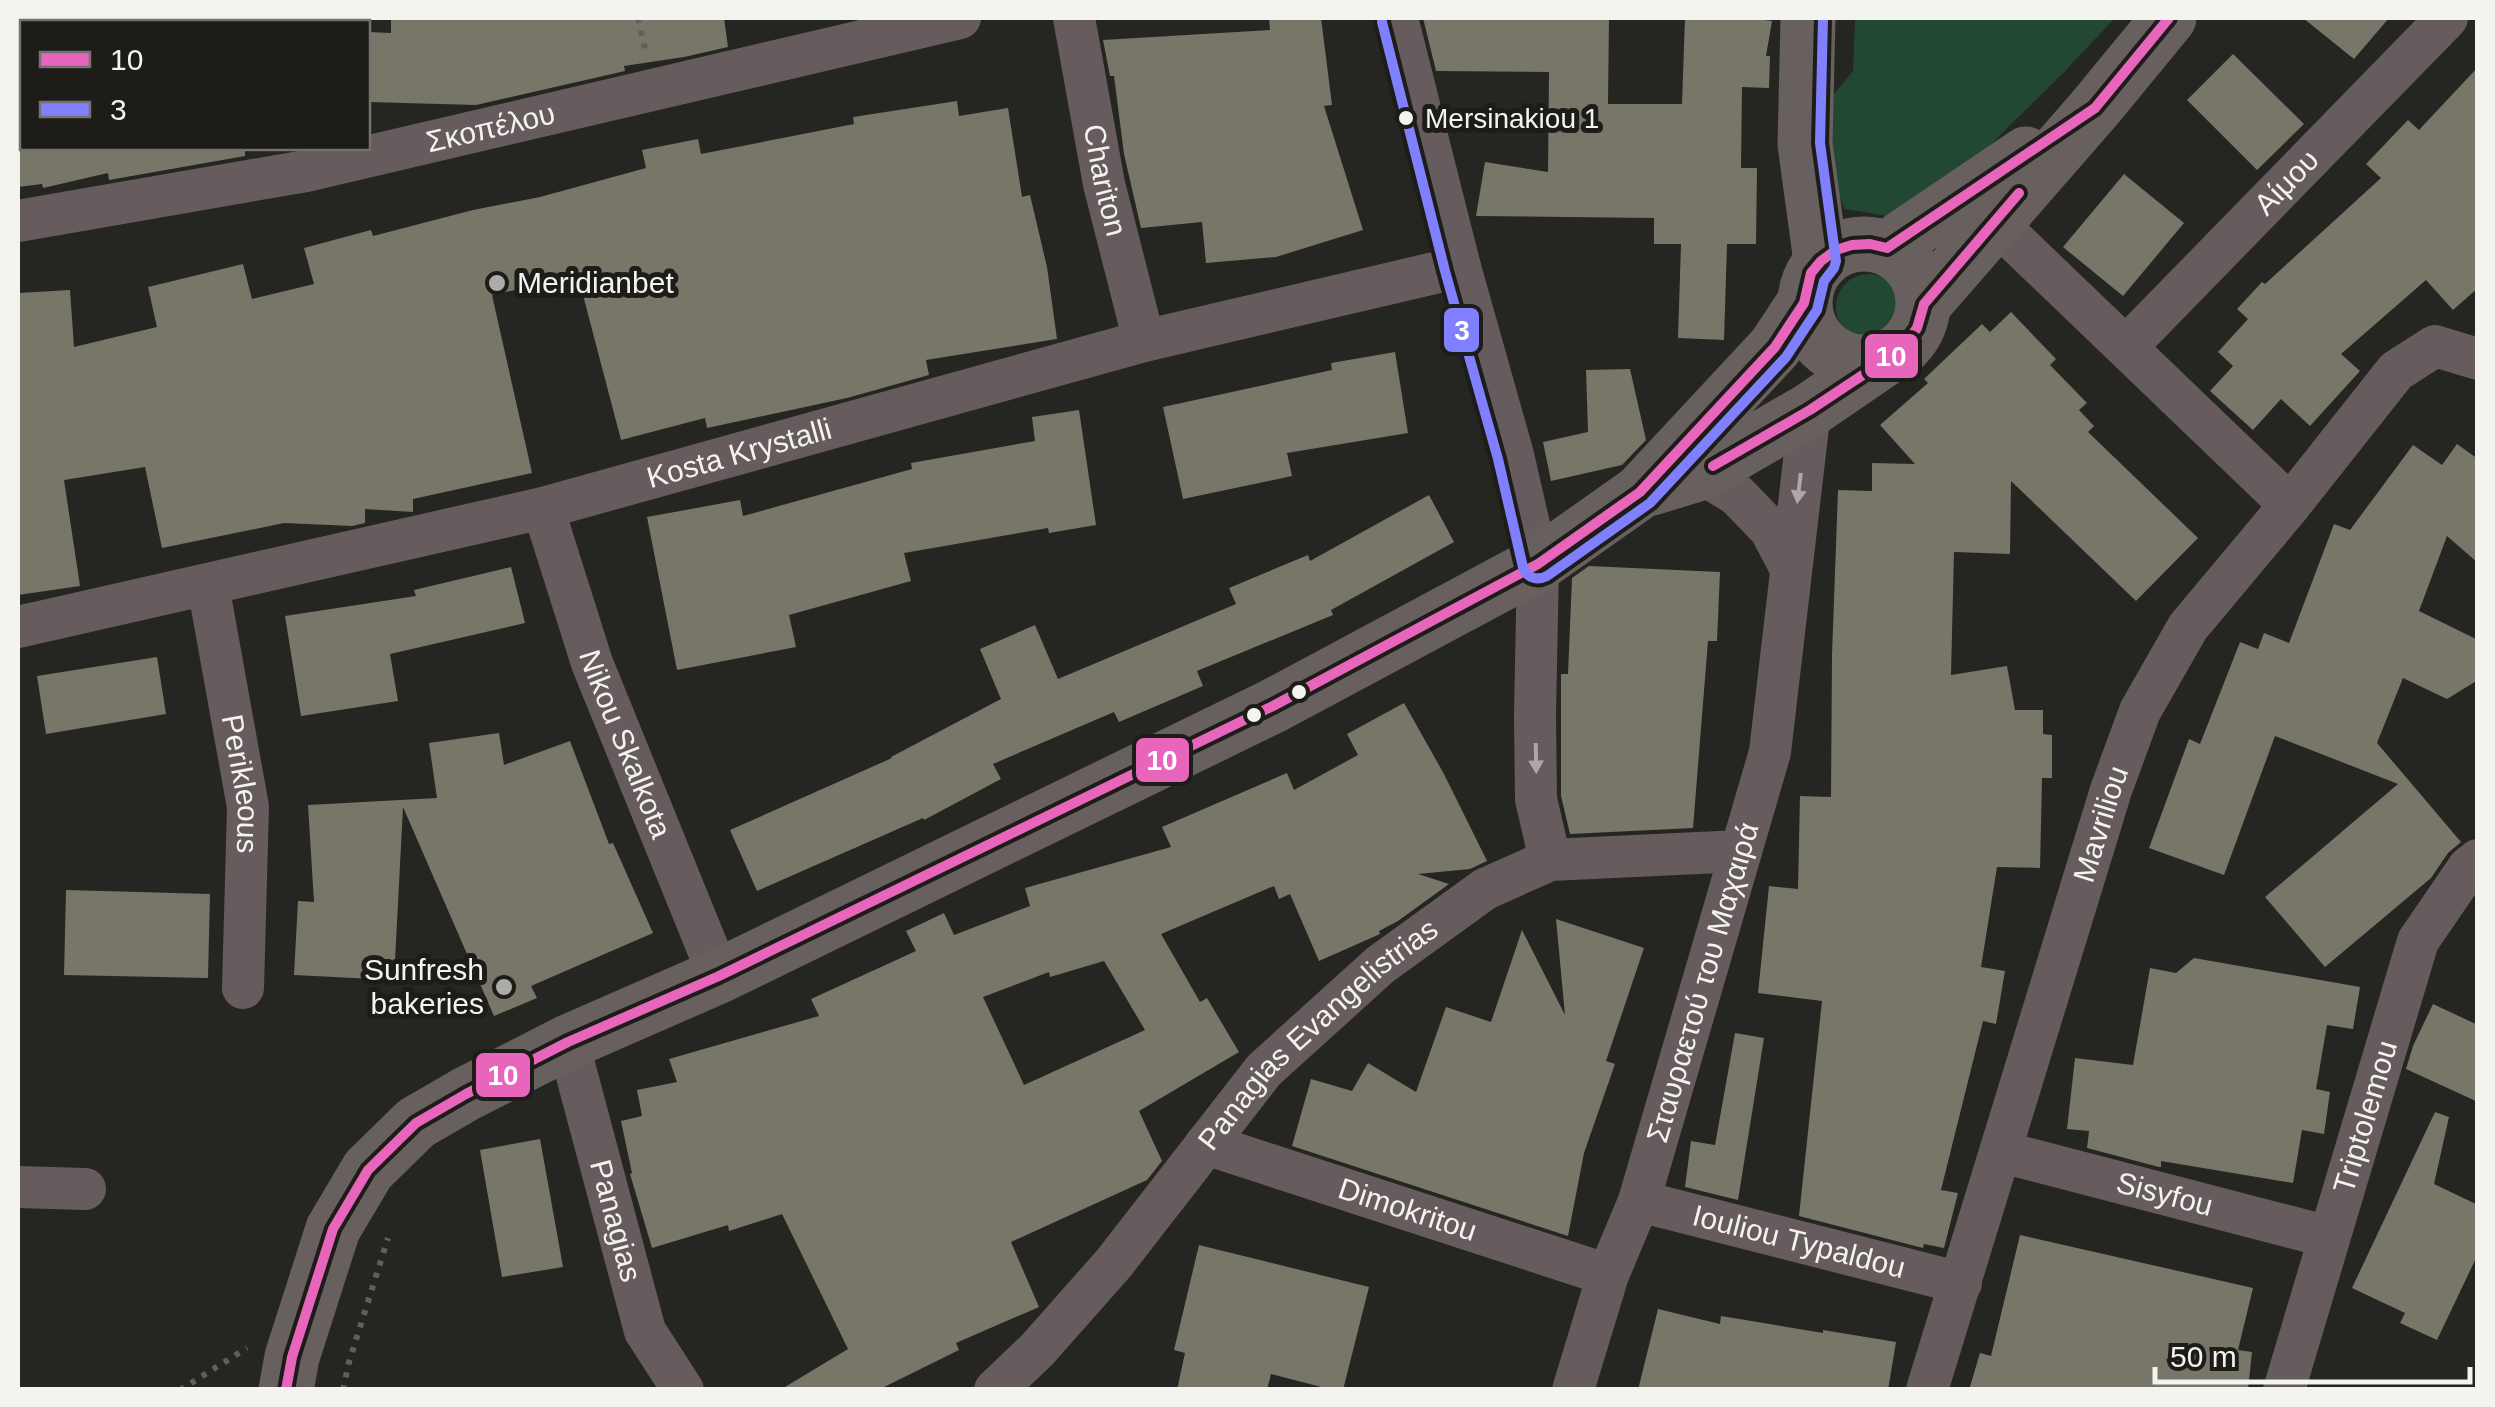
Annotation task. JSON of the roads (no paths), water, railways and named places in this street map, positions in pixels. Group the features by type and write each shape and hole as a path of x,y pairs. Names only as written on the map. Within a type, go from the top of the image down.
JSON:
{"street":[{"name":"Σκοπέλου","path":"370,145 960,18"},
{"name":"Chariton","path":"1074,18 1104,184 1144,341"},
{"path":"1397,18 1513,455 1538,564 1536,800 1550,860"},
{"path":"1808,18 1806,144 1812,282 1806,322 1830,353 1848,361 1867,363 1886,358"},
{"path":"1924,304 2169,18"},
{"name":"Αίμου","path":"2126,347 2447,18"},
{"path":"1887,248 2095,108"},
{"name":"Σκοπέλου","path":"18,220 346,150"},
{"path":"1994,222 2290,506"},
{"path":"284,1378 333,1229 368,1170 416,1122 568,1042 718,976 1273,706 1538,564 1640,492 1775,347 1812,282 1836,250 1870,244 1887,248 1914,270 1924,304 1921,321 1902,350 1810,410 1700,473 1640,492"},
{"name":"Kosta Krystalli","path":"18,627 543,508 1144,341 1460,267"},
{"name":"Mavriliou","path":"1927,1390 2110,790 2140,711 2188,627 2396,371 2435,346 2478,359"},
{"name":"Σταυραετού του Μαχαιρά","path":"1573,1390 1608,1275 1639,1200 1770,752 1810,410"},
{"path":"1700,473 1737,495 1770,528 1790,567"},
{"name":"Nikou Skalkota","path":"543,508 592,663 718,976"},
{"name":"Perikleous","path":"208,585 248,807 243,988"},
{"name":"Panagias Evangelistrias","path":"994,1390 1037,1350 1114,1263 1264,1070 1380,965 1485,889 1550,860 1741,852"},
{"name":"Triptolemou","path":"2284,1390 2418,941 2468,868 2478,860"},
{"name":"Panagias","path":"568,1042 645,1331 683,1390"},
{"name":"Dimokritou","path":"1206,1144 1608,1275"},
{"name":"Sisyfou","path":"2002,1152 2328,1237"},
{"path":"18,1188 85,1189"},
{"name":"Iouliou Typaldou","path":"1639,1200 1961,1282"}],"place":[{"name":"Mersinakiou 1","path":"1406,118"},
{"name":"Meridianbet","path":"497,283"},
{"name":"Sunfresh bakeries","path":"504,987"}]}
